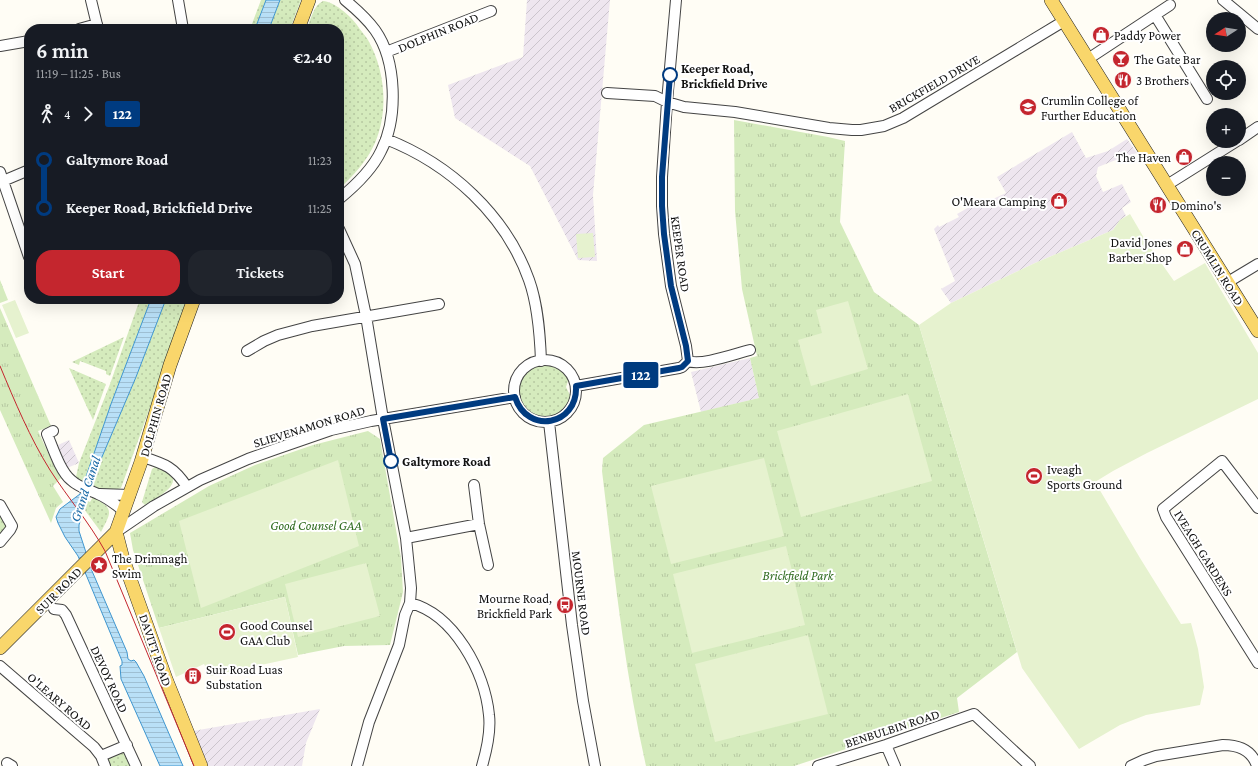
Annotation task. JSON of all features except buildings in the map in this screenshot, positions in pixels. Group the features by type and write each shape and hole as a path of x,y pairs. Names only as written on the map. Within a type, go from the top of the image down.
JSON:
{"main road":[{"path":"300,24 309,0"},
{"name":"CRUMLIN ROAD","path":"1051,0 1258,331"},
{"name":"DOLPHIN ROAD","path":"116,532 143,457 170,365 192,304"},
{"name":"SUIR ROAD","path":"0,648 116,532"},
{"name":"DAVITT ROAD","path":"116,532 123,559 166,679 201,766"}],"street":[{"path":"91,0 97,24"},
{"path":"178,0 182,24"},
{"name":"DOLPHIN ROAD","path":"344,195 374,163 386,139 392,111 393,80 386,52 376,31 363,16 345,0"},
{"name":"KEEPER ROAD","path":"676,0 667,102 662,177 662,206 671,286 686,346 688,361"},
{"path":"1223,0 1258,29"},
{"path":"1088,59 1170,5"},
{"name":"DOLPHIN ROAD","path":"386,52 491,11"},
{"path":"1155,14 1206,96"},
{"name":"BRICKFIELD DRIVE","path":"667,102 684,107 735,112 829,128 852,130 884,126 920,109 1064,21"},
{"path":"0,46 24,42"},
{"path":"607,92 655,96 667,102"},
{"path":"1246,135 1258,127"},
{"path":"386,139 421,155 457,180 487,209 512,242 530,280 540,334 541,361"},
{"path":"1167,185 1225,148"},
{"path":"24,171 1,176 24,243"},
{"path":"344,240 355,264 366,316 383,419 406,538 410,575 410,603 405,615 397,651 369,722 357,766"},
{"path":"1228,282 1258,264"},
{"path":"247,351 278,335 312,326 439,304"},
{"path":"576,386 679,368 688,361 696,363 750,350"},
{"path":"541,361 555,362 561,365 571,374 576,386 575,401 567,413 556,420 549,422 542,422 530,418 520,409 515,397 518,376 528,366 541,361"},
{"name":"SLIEVENAMON ROAD","path":"116,532 154,506 200,480 276,448 331,430 383,419 515,397"},
{"name":"MOURNE ROAD","path":"549,422 572,625 583,701 596,766"},
{"path":"53,431 47,434 65,474 70,480 76,485 96,493 124,511"},
{"path":"143,457 170,467 176,472 187,487"},
{"name":"IVEAGH GARDENS","path":"1258,508 1222,461 1163,509 1174,530 1258,663"},
{"path":"474,485 479,524 488,565"},
{"path":"96,493 130,495"},
{"path":"0,505 12,526 0,542"},
{"path":"406,538 479,524"},
{"path":"410,603 424,607 442,620 455,635 477,669 489,714 489,735 482,766"},
{"name":"DEVOY ROAD","path":"54,609 62,610 66,615 136,766"},
{"name":"O'LEARY ROAD","path":"0,666 90,743 101,756 105,766"},
{"name":"BENBULBIN ROAD","path":"818,766 886,745 974,714 1030,766"},
{"path":"101,756 127,745"},
{"path":"886,745 895,766"},
{"path":"1131,766 1156,756 1223,745 1231,745 1247,751 1252,756 1257,766"}],"shaded area":[{"path":"527,0 610,0 593,195 597,261 578,260 530,166 455,118 448,85 523,57"},
{"path":"1072,132 1086,158 1108,151 1127,139 1137,153 1098,167 1096,176 1103,192 1122,184 1131,202 1122,208 1126,216 1120,220 1113,230 1035,263 951,303 941,289 955,281 934,229 938,225 939,227 959,217 957,214 980,201 982,204 1006,193 997,177"},
{"path":"750,358 759,398 701,412 691,372"},
{"path":"69,440 79,463 67,468 58,445"},
{"path":"320,709 306,743 302,766 208,766 193,731"}],"green space":[{"path":"261,0 266,0 257,24 252,24"},
{"path":"280,0 301,0 292,24 271,24"},
{"path":"323,1 337,6 354,21 367,38 378,64 383,90 382,117 375,143 359,168 344,184 344,24 309,24 315,9"},
{"name":"Brickfield Park","path":"734,120 845,141 840,222 874,292 919,325 1017,652 957,698 959,712 794,766 646,766 638,730 620,619 602,471 603,458 644,425 759,398 750,358 757,356 742,289 735,211"},
{"name":"Iveagh Sports Ground","path":"1130,214 1147,243 1174,281 1205,263 1258,353 1258,399 1147,453 1095,482 1181,624 1191,623 1198,649 1204,687 1200,705 1146,715 1120,725 1079,749 1022,668 919,325 951,303 1035,263 1113,230 1120,220"},
{"path":"593,233 595,257 578,258 576,234"},
{"path":"0,280 8,300 0,303"},
{"path":"15,300 29,333 16,338 2,305"},
{"path":"848,301 868,369 811,386 798,340 822,333 816,310"},
{"path":"138,304 149,304 111,404 84,483 76,477 79,463 110,384"},
{"path":"164,304 187,304 121,488 106,490 90,485 136,377"},
{"path":"0,308 51,426 38,431 61,478 53,486 63,502 56,508 51,523 0,410"},
{"path":"124,337 110,376 106,374 106,371 80,361 79,365 72,362"},
{"path":"541,364 553,365 566,374 569,378 566,387 571,397 564,410 556,415 544,418 533,415 526,408 521,399 519,388 522,378 529,370"},
{"path":"69,368 106,384 93,420"},
{"path":"908,394 932,481 801,517 777,431"},
{"name":"Good Counsel GAA","path":"368,431 380,439 401,558 403,592 390,645 344,646 298,655 285,597 159,628 133,550 130,533 209,486 255,465 313,445"},
{"path":"764,458 784,536 671,564 651,486"},
{"path":"338,460 359,546 201,608 179,521"},
{"path":"155,467 163,468 169,473 173,478 173,482 166,492 145,505 142,502 152,469"},
{"path":"93,497 105,505 109,512 101,532 84,509 86,500 90,502"},
{"path":"0,511 9,523 8,531 0,534"},
{"path":"786,546 805,625 692,653 673,574"},
{"path":"366,563 380,616 298,637 285,584"},
{"name":"Good Counsel GAA Club","path":"285,597 298,657 210,676 204,664 176,677 159,628"},
{"path":"808,635 828,714 715,742 695,664"},
{"path":"124,751 133,766 108,766 107,758"}],"water":[{"path":"266,0 280,0 271,24 257,24"},
{"name":"Grand Canal","path":"149,304 164,304 136,377 90,485 79,525 79,531 92,571 127,652 128,659 136,662 144,676 183,766 160,766 121,679 120,666 122,665 122,661 87,577 78,556 65,537 56,517 60,509 80,494 111,404"}],"tram line":[{"path":"0,366 23,420 43,458 105,551 194,766"}],"bus line":[{"name":"122","path":"391,461 383,419 515,397 520,409 530,418 542,422 549,422 562,417 572,407 575,401 576,386 606,382 679,368 688,361 686,346 671,286 662,206 662,177 670,75"}],"place":[{"name":"Paddy Power","path":"1101,35"},
{"name":"The Gate Bar","path":"1121,59"},
{"name":"Keeper Road, Brickfield Drive","path":"670,75"},
{"name":"3 Brothers","path":"1123,80"},
{"name":"Crumlin College of Further Education","path":"1028,107"},
{"name":"The Haven","path":"1184,157"},
{"name":"O'Meara Camping","path":"1059,201"},
{"name":"Domino's","path":"1158,205"},
{"name":"David Jones Barber Shop","path":"1185,249"},
{"name":"Galtymore Road","path":"391,461"},
{"name":"Iveagh Sports Ground","path":"1034,476"},
{"name":"The Drimnagh Swim","path":"99,565"},
{"name":"Mourne Road, Brickfield Park","path":"565,605"},
{"name":"Good Counsel GAA Club","path":"227,632"},
{"name":"Suir Road Luas Substation","path":"193,676"}]}
